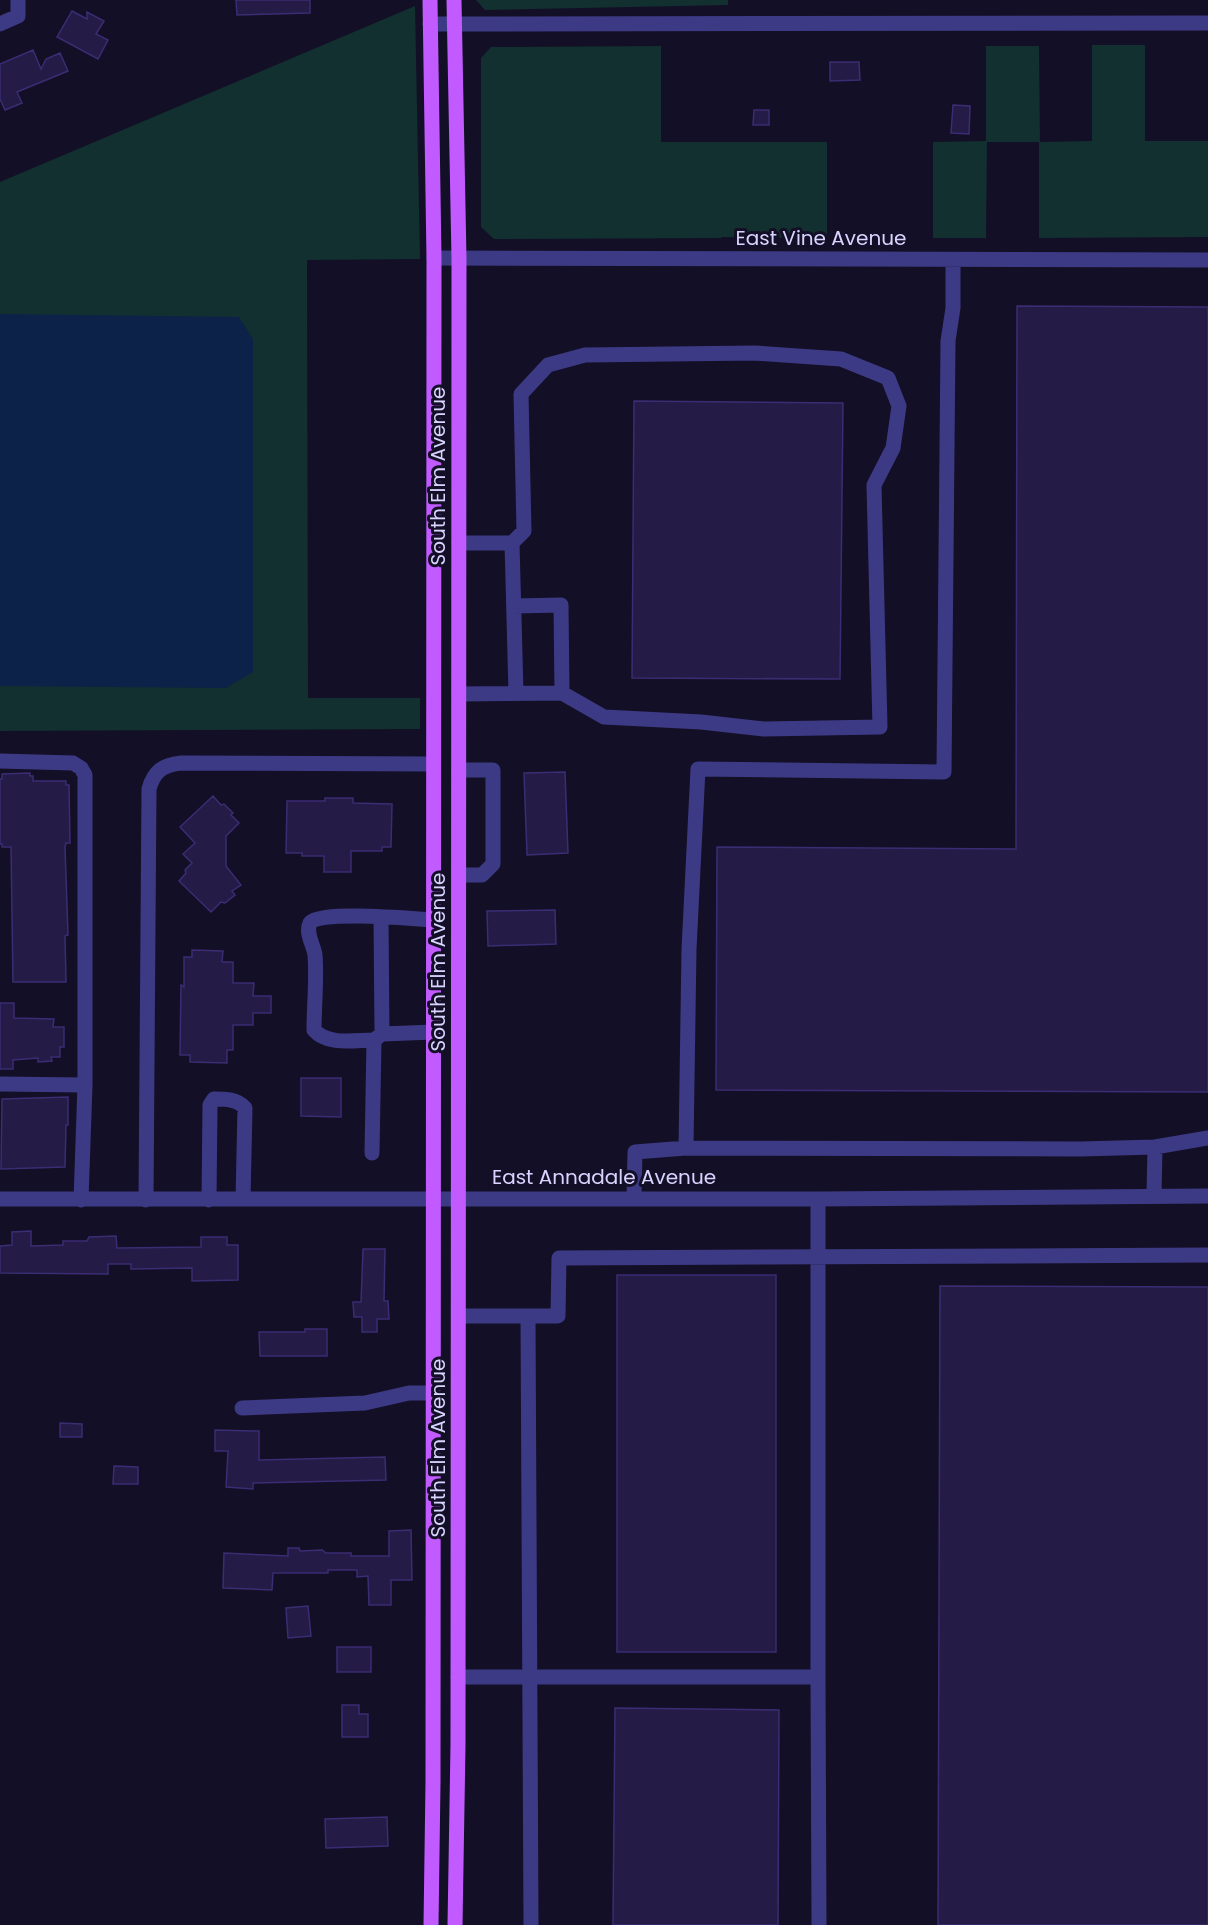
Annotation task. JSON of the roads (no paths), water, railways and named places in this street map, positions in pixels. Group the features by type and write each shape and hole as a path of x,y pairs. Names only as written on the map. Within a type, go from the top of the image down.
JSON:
{"main road":[{"name":"South Elm Avenue","path":"430,0 434,258 431,1925"},
{"name":"South Elm Avenue","path":"454,0 459,259 459,1677 455,1925"}],"street":[{"path":"0,24 18,16 18,0"},
{"path":"430,24 1208,23"},
{"name":"East Vine Avenue","path":"434,258 1208,260"},
{"path":"686,1148 689,949 698,769 944,772 948,341 953,308 952,260"},
{"path":"459,543 512,543 524,531 521,394 548,365 585,355 755,353 841,359 888,378 899,406 893,448 874,485 880,727 764,729 701,722 604,717 562,693 459,694"},
{"path":"512,543 516,693"},
{"path":"514,606 561,605 562,693"},
{"path":"0,761 73,763 81,768 85,775 85,1085 81,1200"},
{"path":"146,1200 149,789 158,771 167,764 181,763 433,764"},
{"path":"459,770 493,770 493,864 482,874 459,875"},
{"path":"434,920 336,916 316,918 310,923 309,930 315,953 314,1030 325,1038 378,1037 434,1032"},
{"path":"372,1153 381,918"},
{"path":"0,1084 85,1085"},
{"path":"209,1200 210,1105 214,1099 226,1099 240,1103 245,1108 243,1199"},
{"path":"634,1198 635,1152 686,1148 1081,1149 1155,1147 1208,1138"},
{"path":"1154,1196 1155,1147"},
{"name":"East Annadale Avenue","path":"0,1199 1208,1196"},
{"path":"818,1198 819,1925"},
{"path":"459,1316 558,1316 559,1258 1208,1255"},
{"path":"528,1316 531,1925"},
{"path":"242,1408 365,1403 409,1393 433,1393"},
{"path":"459,1677 818,1677"}],"water":[{"path":"0,314 239,317 253,339 253,672 226,688 0,686"}]}
